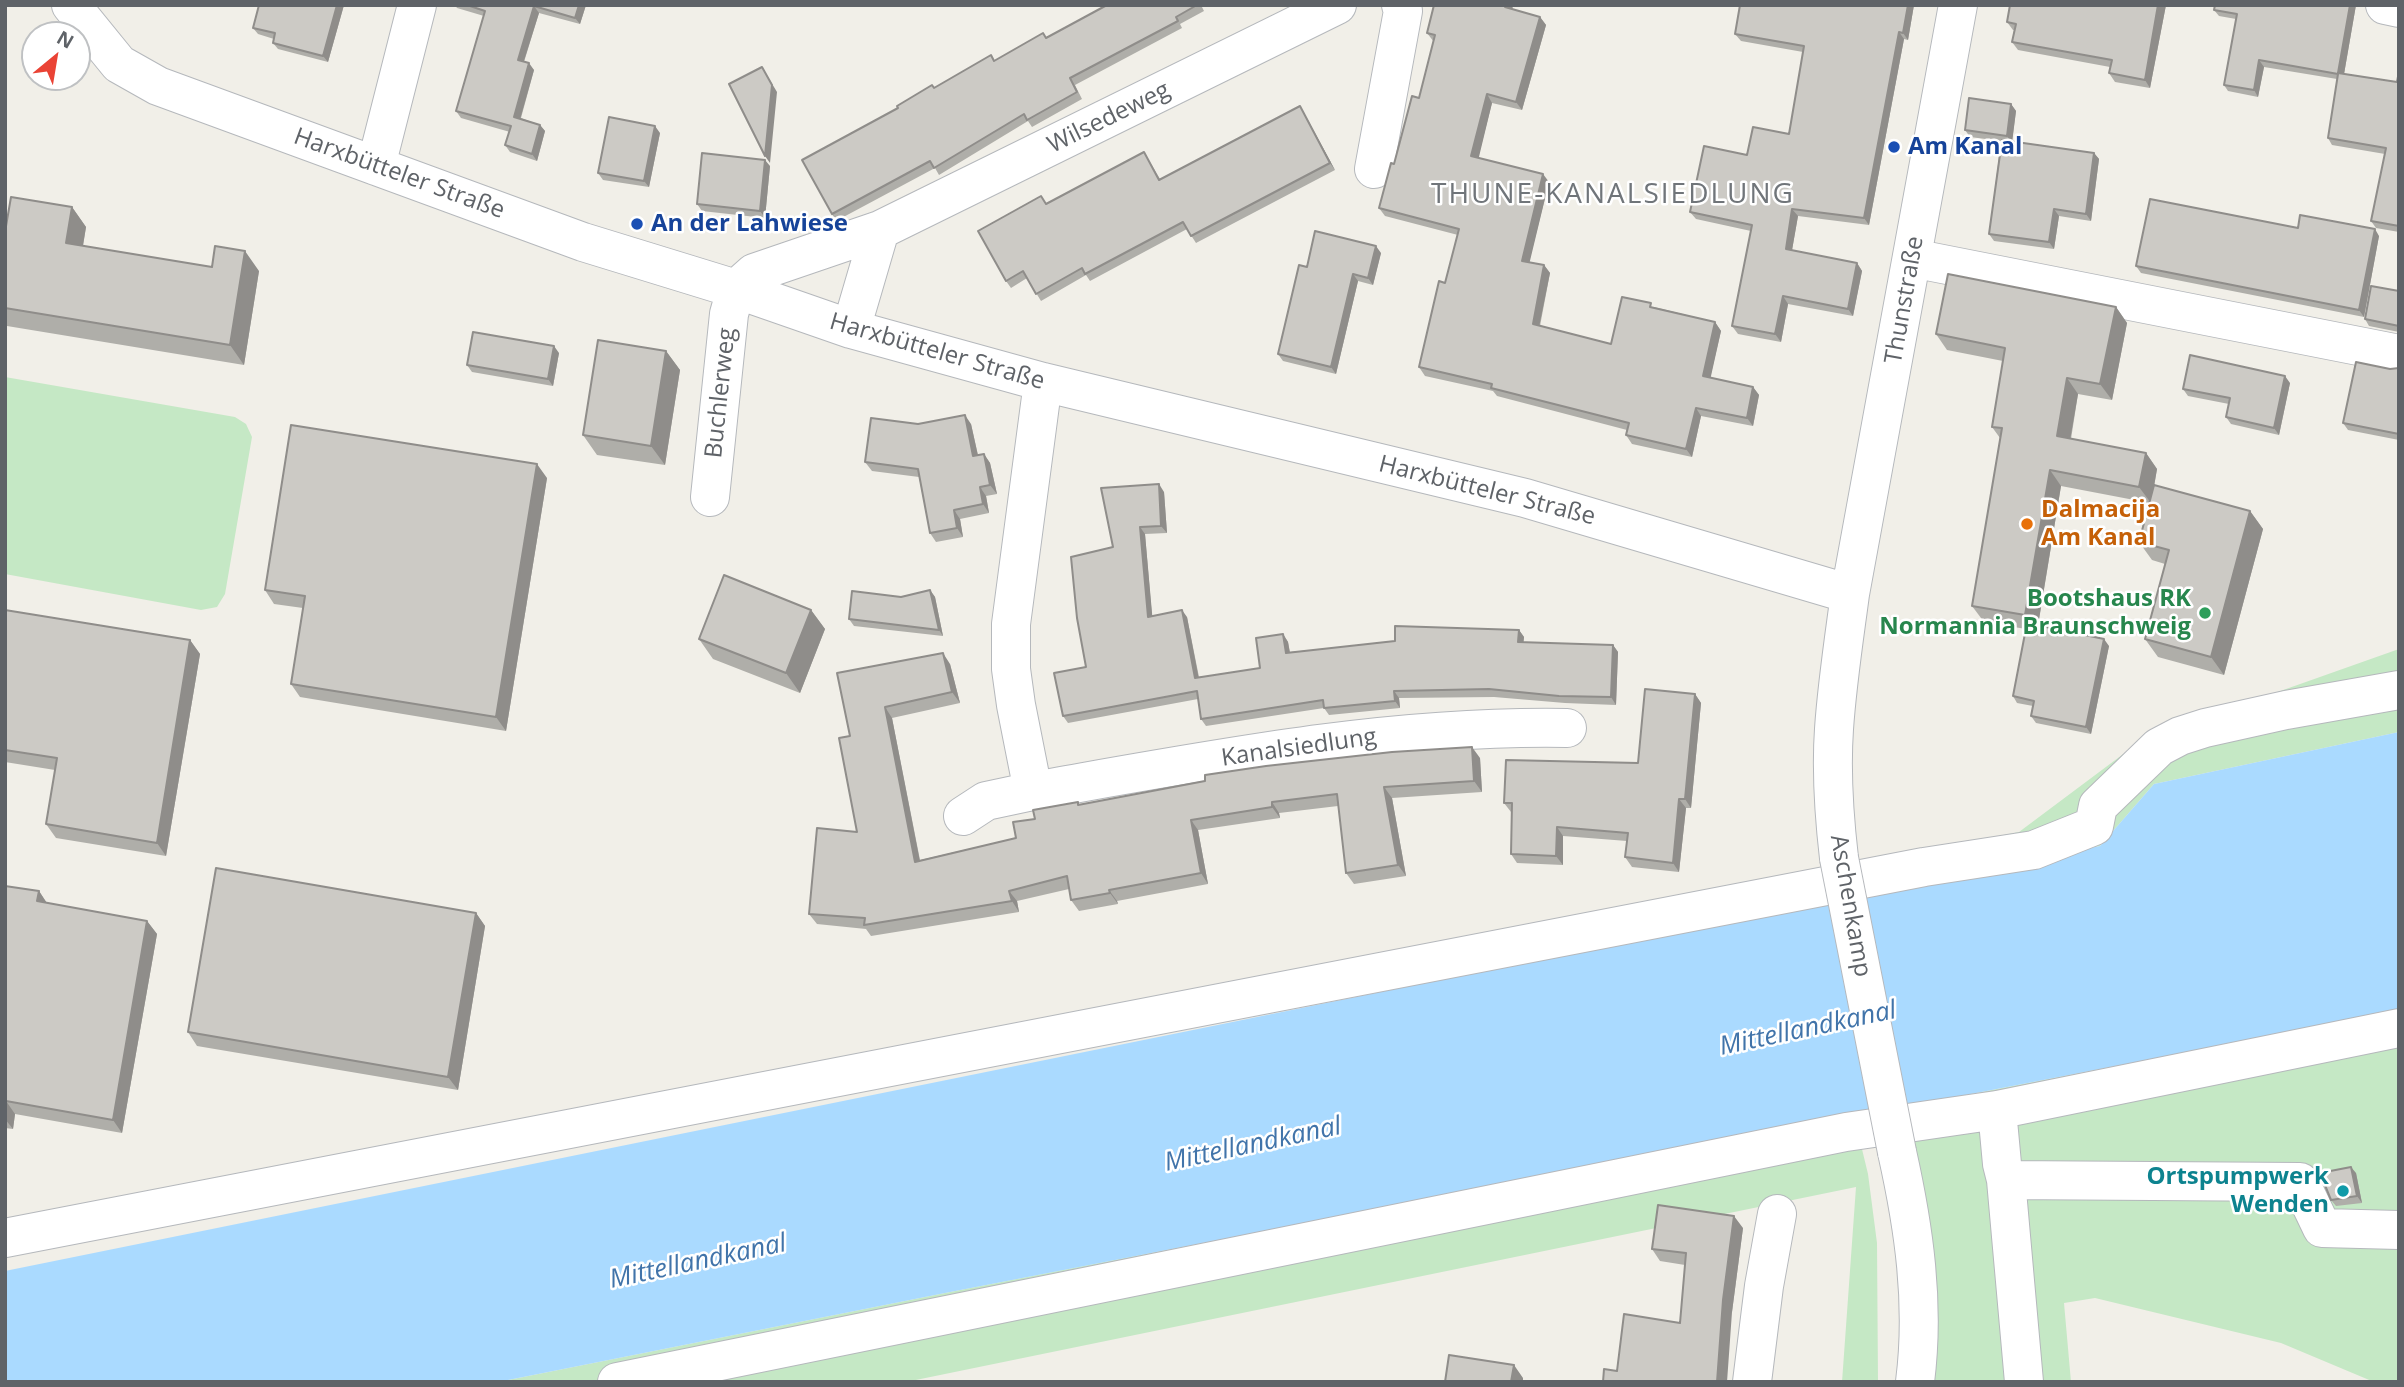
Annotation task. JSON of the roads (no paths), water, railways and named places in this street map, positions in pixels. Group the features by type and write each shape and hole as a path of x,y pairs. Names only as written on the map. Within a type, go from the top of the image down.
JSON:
{"street":[{"name":"Harxbütteler Straße","path":"71,5 119,64 158,86 620,254 736,289 851,329 1043,382 1525,498 1850,594"},
{"path":"376,166 417,5"},
{"path":"1374,169 1403,11 1401,5"},
{"name":"Thunstraße","path":"1850,594 1958,5"},
{"path":"2385,5 2399,8"},
{"name":"Wilsedeweg","path":"736,289 754,273 880,230 1324,8"},
{"path":"851,329 880,230"},
{"path":"1912,258 2399,354"},
{"name":"Buchlerweg","path":"710,497 729,314 736,289"},
{"path":"1033,791 1011,669 1011,624 1043,382"},
{"name":"Aschenkamp","path":"1850,594 1833,731 1834,807 1839,858 1911,1215 1919,1315 1914,1382"},
{"path":"5,1238 1910,870 2034,850 2094,826 2098,806 2159,747 2180,736 2286,710 2399,690"},
{"name":"Kanalsiedlung","path":"963,816 986,801 1237,755 1343,741 1502,727 1567,727"},
{"path":"617,1382 1846,1132 1997,1110 2399,1028"},
{"path":"1997,1110 2024,1382"},
{"path":"2006,1180 2311,1180 2322,1228 2399,1230"},
{"path":"1752,1382 1764,1286 1777,1214"}],"water":[{"name":"Mittellandkanal","path":"2399,732 2399,1011 498,1382 5,1382 5,1271 2100,846 2154,784"}],"place":[{"name":"Am Kanal","path":"1894,147"},
{"name":"An der Lahwiese","path":"637,224"},
{"name":"Dalmacija Am Kanal","path":"2027,524"},
{"name":"Bootshaus RK Normannia Braunschweig","path":"2205,613"},
{"name":"Ortspumpwerk Wenden","path":"2343,1191"}],"district":[{"name":"THUNE-KANALSIEDLUNG","path":"1613,195"}]}
